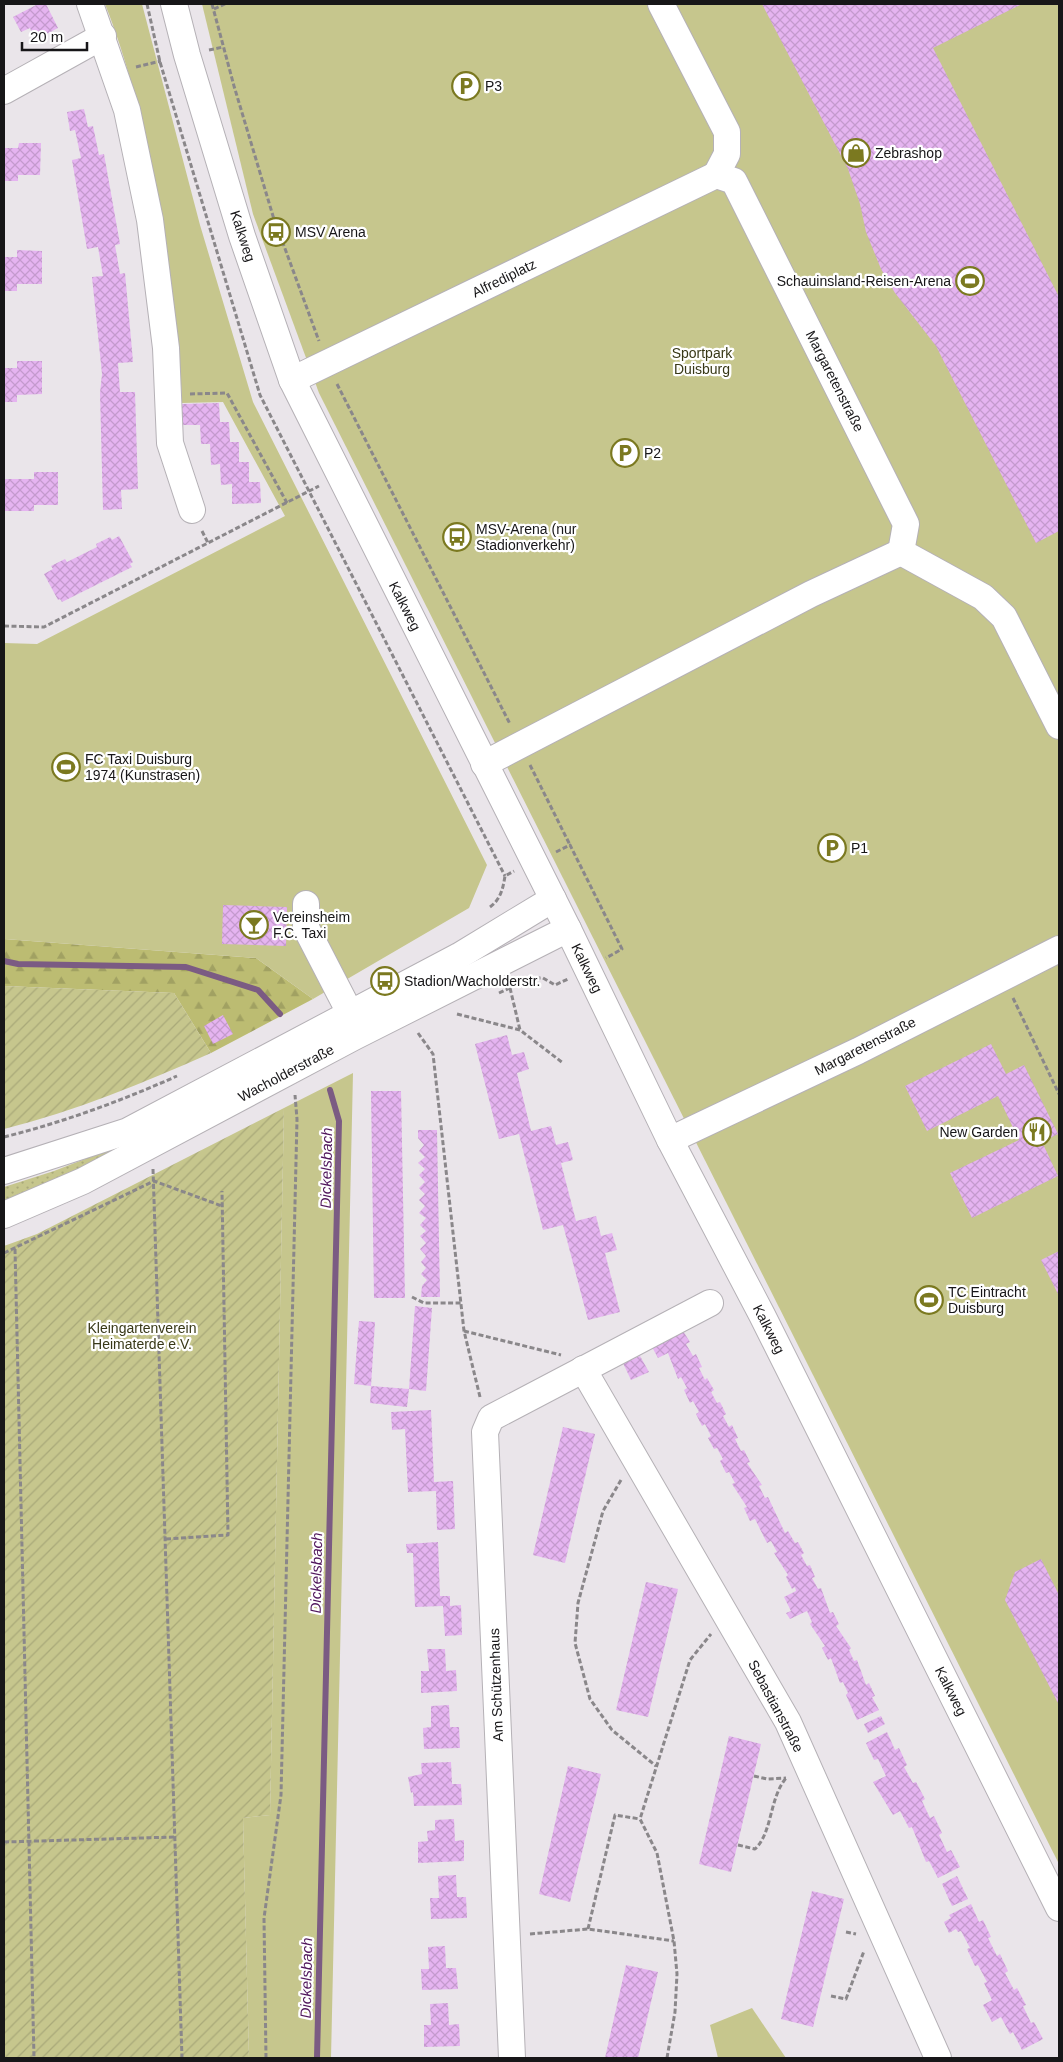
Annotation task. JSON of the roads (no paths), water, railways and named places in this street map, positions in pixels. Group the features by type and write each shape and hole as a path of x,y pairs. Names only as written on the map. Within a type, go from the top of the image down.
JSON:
{"street":[{"path":"90,4 103,36 127,110 150,220 166,348 170,443 192,510"},
{"name":"Kalkweg","path":"174,4 187,55 242,236 292,380 568,929 670,1140 762,1315 1059,1908"},
{"path":"662,4 727,132 727,154 716,176"},
{"path":"4,91 103,36"},
{"name":"Alfrediplatz","path":"292,380 716,176"},
{"name":"Margaretenstraße","path":"716,176 734,181 906,524 901,552"},
{"path":"484,764 811,594 901,552 983,597 1004,617 1059,726"},
{"name":"Wacholderstraße","path":"4,1171 75,1150 128,1131 351,1015 459,956 553,900"},
{"path":"306,904 306,928 351,1015"},
{"name":"Wacholderstraße","path":"4,1215 83,1181 363,1032 568,929"},
{"name":"Margaretenstraße","path":"670,1140 849,1055 1059,948"},
{"path":"584,1370 710,1303"},
{"name":"Am Schützenhaus","path":"512,2058 485,1432 491,1418 584,1370"},
{"name":"Sebastianstraße","path":"584,1370 788,1722 797,1772 881,1931 938,2058"}],"waterway":[{"name":"Dickelsbach","path":"4,961 18,964 186,967 258,990 280,1014"},
{"name":"Dickelsbach","path":"317,2058 339,1121 330,1090"}],"place":[{"name":"P3","path":"466,86"},
{"name":"Zebrashop","path":"856,153"},
{"name":"MSV Arena","path":"276,232"},
{"name":"Schauinsland-Reisen-Arena","path":"970,281"},
{"name":"P2","path":"625,453"},
{"name":"MSV-Arena (nur Stadionverkehr)","path":"457,537"},
{"name":"FC Taxi Duisburg 1974 (Kunstrasen)","path":"66,767"},
{"name":"P1","path":"832,848"},
{"name":"Vereinsheim F.C. Taxi","path":"254,925"},
{"name":"Stadion/Wacholderstr.","path":"385,981"},
{"name":"New Garden","path":"1037,1132"},
{"name":"TC Eintracht Duisburg","path":"929,1300"}],"park label":[{"name":"Sportpark Duisburg","path":"702,362"},
{"name":"Kleingartenverein Heimaterde e.V.","path":"142,1336"}]}
